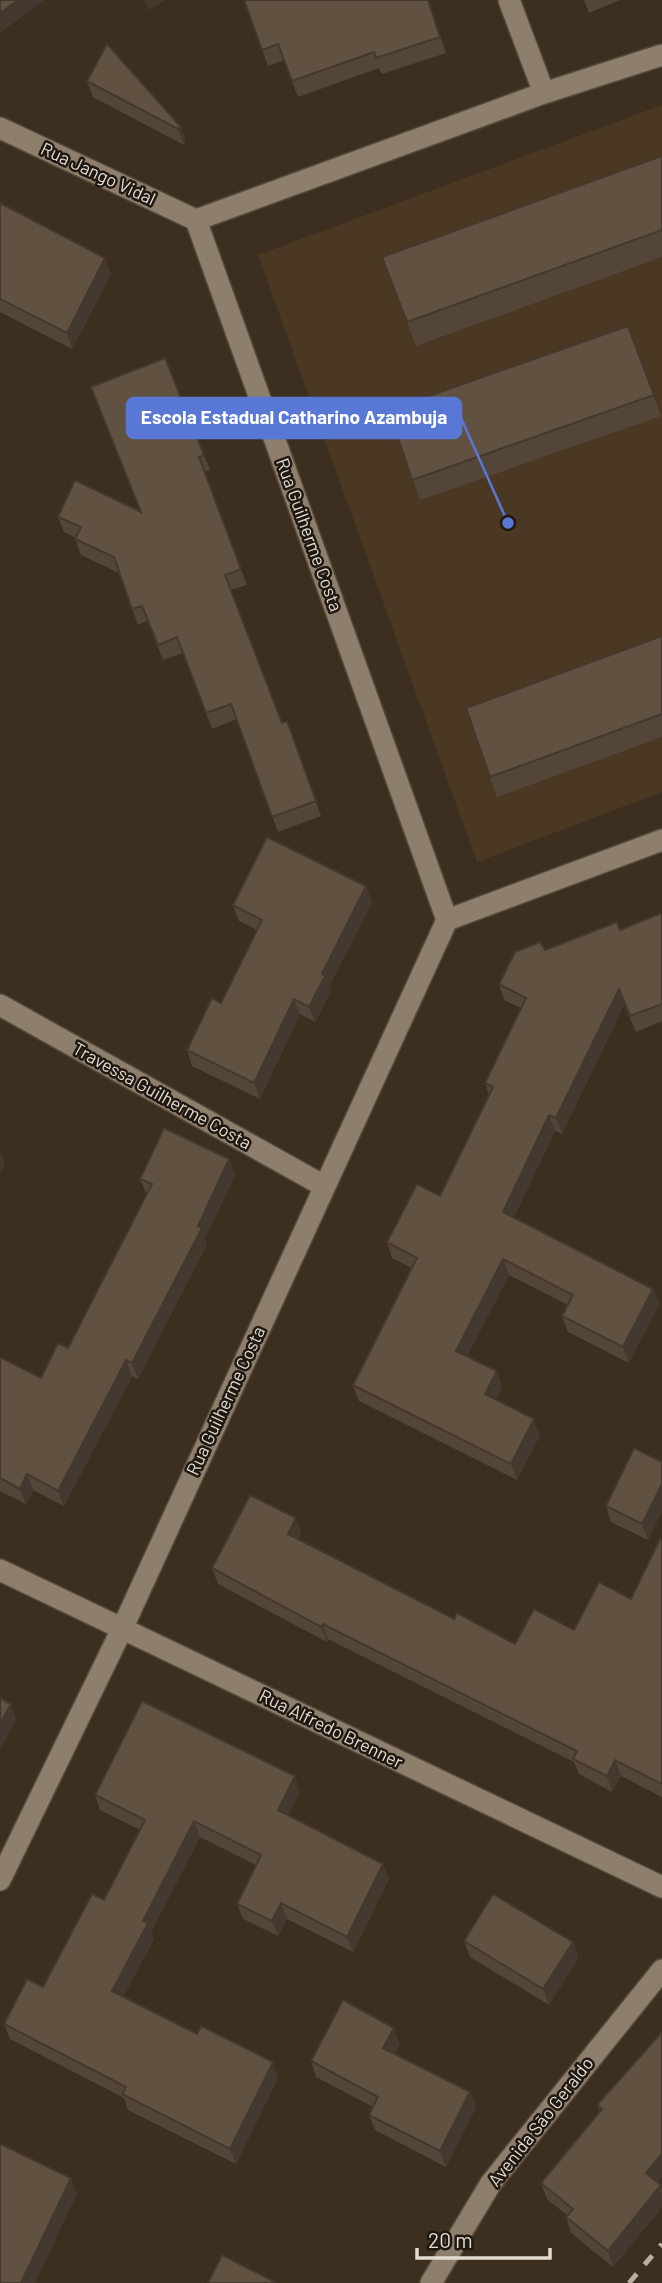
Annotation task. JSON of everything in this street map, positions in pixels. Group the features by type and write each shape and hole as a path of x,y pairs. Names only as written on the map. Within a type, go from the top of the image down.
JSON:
{"street":[{"path":"509,0 544,93"},
{"path":"196,220 544,93 662,55"},
{"name":"Rua Jango Vidal","path":"0,128 196,220"},
{"name":"Rua Guilherme Costa","path":"0,1880 122,1629 447,920 196,220"},
{"path":"447,920 662,840"},
{"name":"Travessa Guilherme Costa","path":"0,1005 324,1186"},
{"name":"Rua Alfredo Brenner","path":"0,1570 662,1887"},
{"name":"Avenida São Geraldo","path":"431,2283 491,2183 662,1969"}],"shaded area":[{"path":"662,105 662,792 477,862 258,255"}],"building":[{"path":"0,0 18,0 0,13"},
{"path":"244,0 428,0 440,37 376,58 374,52 292,81 278,44 262,50"},
{"path":"107,44 181,127 178,129 87,81"},
{"path":"662,156 662,230 407,322 382,257"},
{"path":"0,203 105,258 67,333 0,299"},
{"path":"628,326 654,395 412,480 389,410"},
{"path":"165,358 204,455 199,457 241,569 225,575 282,723 287,721 316,801 272,817 231,704 206,713 177,637 158,645 142,606 132,609 114,557 75,539 81,527 58,517 75,480 141,512 91,387"},
{"path":"662,636 662,714 490,777 466,708"},
{"path":"267,837 366,886 322,974 325,976 309,1007 294,999 254,1083 187,1050 212,998 221,1003 262,920 233,905"},
{"path":"662,913 662,1004 630,1016 619,989 556,1118 549,1115 503,1212 653,1289 623,1347 562,1316 573,1295 503,1259 456,1351 497,1371 485,1394 534,1419 511,1464 353,1385 417,1258 387,1242 417,1184 440,1196 493,1087 485,1083 526,998 499,984 515,952 540,942 545,950 617,922 620,930"},
{"path":"164,1128 229,1159 198,1226 202,1228 132,1363 126,1360 58,1491 27,1474 20,1489 0,1478 0,1357 41,1378 58,1343 68,1348 152,1184 140,1179"},
{"path":"634,1448 662,1462 662,1484 642,1524 606,1506"},
{"path":"250,1495 296,1518 288,1534 454,1619 457,1613 515,1644 534,1609 574,1630 599,1582 631,1599 660,1539 662,1540 662,1784 615,1760 607,1776 573,1759 577,1751 323,1624 321,1627 212,1568"},
{"path":"0,1698 11,1704 0,1724"},
{"path":"142,1701 295,1776 278,1810 383,1864 347,1937 281,1903 272,1921 237,1904 261,1855 194,1821 143,1921 148,1923 112,1991 197,2034 201,2026 273,2062 230,2149 122,2094 126,2087 4,2024 27,1979 43,1987 92,1894 104,1900 145,1820 95,1795"},
{"path":"493,1894 573,1942 543,1989 464,1941"},
{"path":"343,2000 394,2028 383,2048 470,2092 440,2151 369,2115 378,2097 311,2061"},
{"path":"662,2032 662,2154 646,2173 661,2185 608,2251 566,2217 573,2209 541,2183 602,2109 597,2105"},
{"path":"0,2144 71,2178 21,2283 0,2283"},
{"path":"222,2255 277,2283 208,2283"}],"railway":[{"path":"629,2283 662,2244"}],"place":[{"name":"Escola Estadual Catharino Azambuja","path":"508,523"}]}
